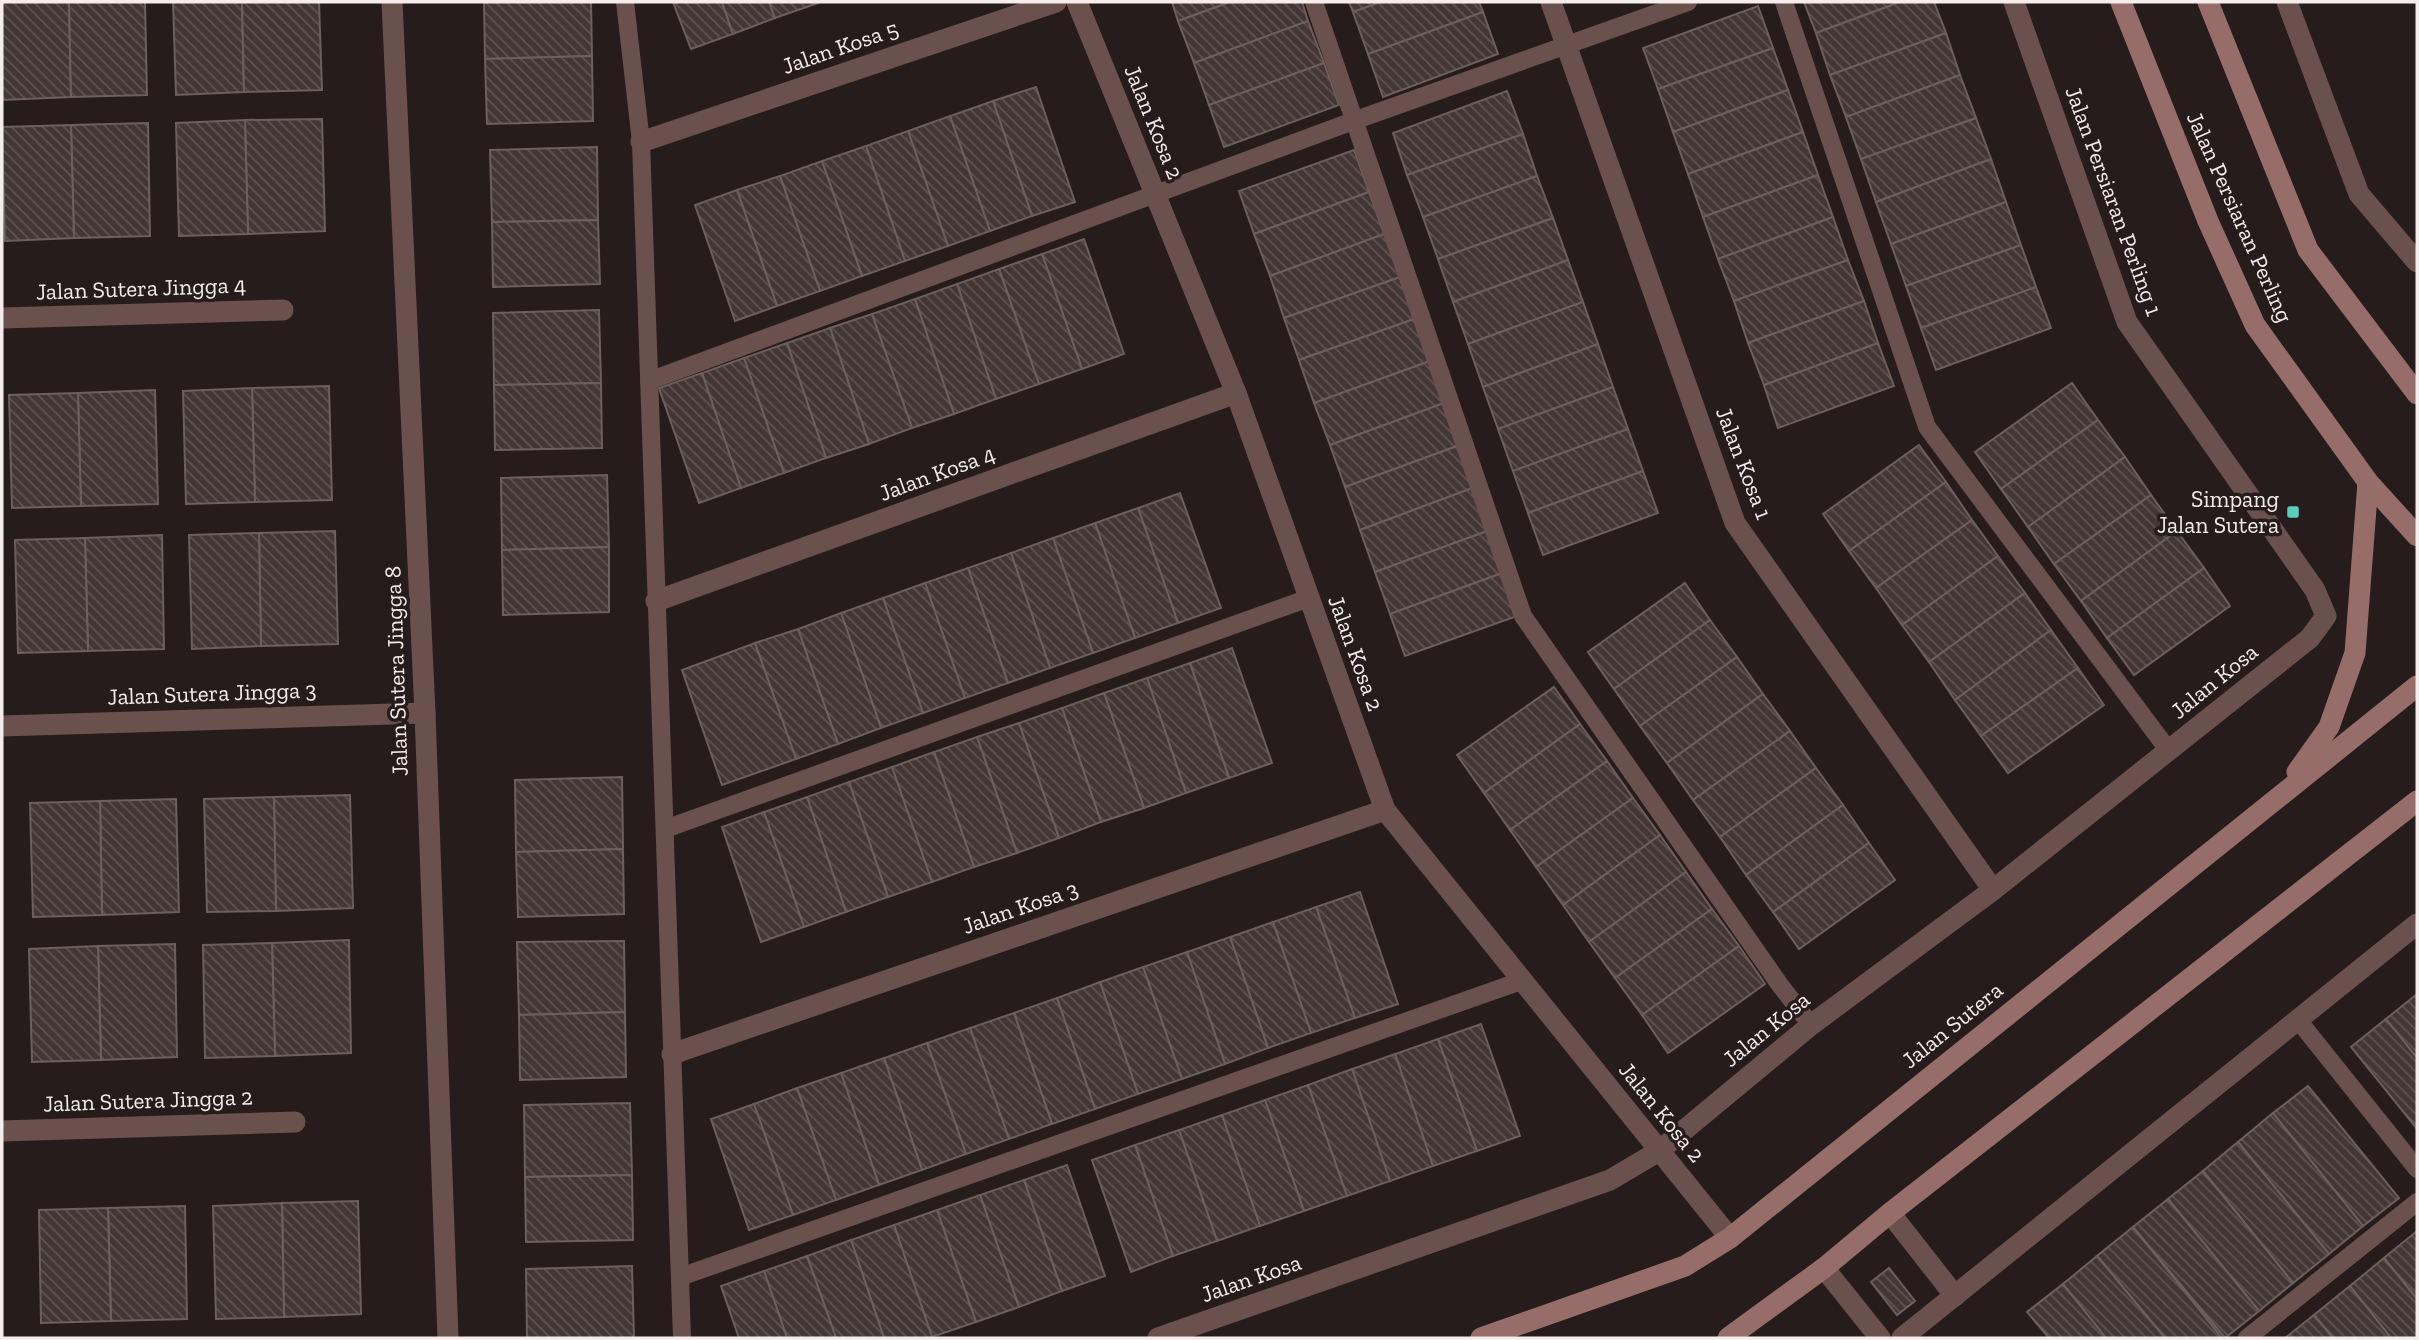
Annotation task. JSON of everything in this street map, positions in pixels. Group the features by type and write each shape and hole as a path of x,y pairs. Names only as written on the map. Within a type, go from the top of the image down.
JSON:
{"street":[{"name":"Jalan Sutera Jingga 8","path":"392,2 425,713 448,1338"},
{"name":"Jalan Kosa 5","path":"641,142 1056,2"},
{"name":"Jalan Kosa 2","path":"1077,2 1236,393 1385,810 1730,1238"},
{"name":"Jalan Kosa 1","path":"1551,2 1735,523 1993,890"},
{"name":"Jalan Persiaran Perling 1","path":"2014,2 2127,322 2315,590 2326,615"},
{"name":"Jalan Persiaran Perling","path":"2122,2 2208,221 2255,325 2368,482 2417,536"},
{"path":"2208,2 2308,250 2417,394"},
{"path":"2287,2 2359,194 2417,262"},
{"name":"Jalan Sutera Jingga 4","path":"2,318 283,310"},
{"name":"Jalan Kosa 4","path":"656,601 1236,393"},
{"path":"2284,790 2329,727 2355,653 2368,482"},
{"name":"Jalan Kosa","path":"1158,1338 1610,1180 1659,1151 1811,1025 1993,890 2169,751 2309,638 2326,615"},
{"name":"Jalan Sutera","path":"1481,1338 1685,1266 1730,1238 2284,790 2417,686"},
{"name":"Jalan Sutera Jingga 3","path":"2,726 425,713"},
{"path":"1728,1338 1824,1268 1889,1213 2417,801"},
{"name":"Jalan Kosa 3","path":"672,1054 1385,810"},
{"path":"1902,1338 1930,1330 1955,1296 2417,925"},
{"name":"Jalan Sutera Jingga 2","path":"2,1131 295,1122"},
{"path":"1889,1213 1955,1296"},
{"path":"1824,1268 1880,1338"}],"lane":[{"path":"625,2 641,142 682,1338"},
{"path":"1314,2 1523,616 1780,985 1811,1025"},
{"path":"649,381 1356,120 1688,2"},
{"path":"1783,2 1927,427 2169,751"},
{"path":"665,829 1309,598"},
{"path":"680,1277 1521,981"},
{"path":"2298,1020 2417,1169"},
{"path":"2247,1338 2417,1202"}],"building":[{"path":"2,2 69,2 71,97 2,100"},
{"path":"69,2 145,2 147,95 71,97"},
{"path":"173,2 242,2 244,92 176,95"},
{"path":"242,2 319,2 322,90 244,92"},
{"path":"484,2 591,2 592,56 485,59"},
{"path":"673,2 722,2 733,34 691,49"},
{"path":"722,2 769,2 775,18 733,34"},
{"path":"769,2 817,2 818,3 775,18"},
{"path":"1172,2 1230,2 1178,21"},
{"path":"1230,2 1302,2 1308,21 1194,63 1178,21"},
{"path":"1349,2 1381,2 1353,12"},
{"path":"1381,2 1479,2 1483,12 1368,54 1353,12"},
{"path":"1804,2 1900,2 1816,33"},
{"path":"1900,2 1934,2 1946,33 1830,75 1816,33"},
{"path":"1758,6 1773,48 1658,89 1643,48"},
{"path":"1483,12 1498,54 1383,97 1368,54"},
{"path":"1308,21 1324,63 1209,105 1194,63"},
{"path":"1946,33 1960,75 1846,117 1830,75"},
{"path":"1773,48 1788,90 1673,132 1658,89"},
{"path":"592,56 593,121 487,124 485,59"},
{"path":"1324,63 1339,105 1224,147 1209,105"},
{"path":"1960,75 1976,118 1861,159 1846,117"},
{"path":"1036,87 1075,202 1032,216 993,101"},
{"path":"1788,90 1803,132 1688,174 1673,132"},
{"path":"1507,91 1523,134 1407,175 1393,133"},
{"path":"993,101 1032,216 990,231 950,116"},
{"path":"950,116 990,231 948,246 908,131"},
{"path":"1976,118 1991,159 1876,202 1861,159"},
{"path":"322,119 325,231 248,234 245,120"},
{"path":"245,120 248,234 179,236 176,123"},
{"path":"148,123 150,236 74,238 71,125"},
{"path":"71,125 74,238 5,241 2,127"},
{"path":"908,131 948,246 905,261 866,146"},
{"path":"1803,132 1818,175 1703,217 1688,174"},
{"path":"1523,134 1537,176 1423,217 1407,175"},
{"path":"866,146 905,261 862,276 822,161"},
{"path":"597,147 598,220 492,222 490,150"},
{"path":"1354,150 1369,192 1254,234 1239,191"},
{"path":"1991,159 2006,202 1891,244 1876,202"},
{"path":"822,161 862,276 820,291 780,176"},
{"path":"1818,175 1833,217 1718,259 1703,217"},
{"path":"780,176 820,291 777,306 737,190"},
{"path":"1537,176 1553,218 1438,259 1423,217"},
{"path":"737,190 777,306 735,321 695,205"},
{"path":"1369,192 1384,234 1270,276 1254,234"},
{"path":"2006,202 2021,245 1906,286 1891,244"},
{"path":"1833,217 1848,260 1734,301 1718,259"},
{"path":"1553,218 1568,260 1453,302 1438,259"},
{"path":"598,220 600,284 493,287 492,222"},
{"path":"1384,234 1400,277 1284,318 1270,276"},
{"path":"1084,239 1124,354 1082,369 1042,254"},
{"path":"2021,245 2036,287 1921,328 1906,286"},
{"path":"1042,254 1082,369 1039,384 999,269"},
{"path":"1568,260 1583,302 1468,344 1453,302"},
{"path":"1848,260 1864,301 1748,343 1734,301"},
{"path":"999,269 1039,384 996,399 957,284"},
{"path":"1400,277 1414,319 1299,360 1284,318"},
{"path":"957,284 996,399 954,414 915,299"},
{"path":"2036,287 2051,328 1936,370 1921,328"},
{"path":"915,299 954,414 912,428 872,314"},
{"path":"1864,301 1878,343 1764,385 1748,343"},
{"path":"1583,302 1598,344 1483,387 1468,344"},
{"path":"599,310 601,383 494,385 493,313"},
{"path":"872,314 912,428 869,444 830,328"},
{"path":"1414,319 1430,361 1314,403 1299,360"},
{"path":"830,328 869,444 826,458 787,343"},
{"path":"787,343 826,458 784,473 744,358"},
{"path":"1878,343 1894,386 1778,428 1764,385"},
{"path":"1598,344 1613,387 1498,429 1483,387"},
{"path":"744,358 784,473 741,488 702,373"},
{"path":"1430,361 1444,403 1330,445 1314,403"},
{"path":"702,373 741,488 699,503 659,388"},
{"path":"601,383 602,448 495,450 494,385"},
{"path":"2072,383 2098,420 2001,489 1975,452"},
{"path":"329,386 332,500 255,502 252,388"},
{"path":"1613,387 1628,429 1513,471 1498,429"},
{"path":"252,388 255,502 186,504 183,391"},
{"path":"155,390 158,504 81,506 78,393"},
{"path":"78,393 81,506 12,508 9,395"},
{"path":"1444,403 1460,445 1345,487 1330,445"},
{"path":"2098,420 2125,457 2028,527 2001,489"},
{"path":"1628,429 1643,471 1528,513 1513,471"},
{"path":"1460,445 1475,487 1360,530 1345,487"},
{"path":"1919,445 1946,482 1849,551 1823,514"},
{"path":"2125,457 2151,495 2054,564 2028,527"},
{"path":"1643,471 1658,513 1543,555 1528,513"},
{"path":"607,475 609,547 502,550 501,478"},
{"path":"1946,482 1972,520 1876,588 1849,551"},
{"path":"1475,487 1490,530 1375,572 1360,530"},
{"path":"1180,493 1221,608 1178,623 1138,508"},
{"path":"2151,495 2177,531 2081,601 2054,564"},
{"path":"1138,508 1178,623 1135,638 1095,523"},
{"path":"1972,520 1998,556 1902,625 1876,588"},
{"path":"1095,523 1135,638 1093,653 1053,538"},
{"path":"1490,530 1505,572 1390,614 1375,572"},
{"path":"335,531 338,644 261,646 259,533"},
{"path":"2177,531 2204,568 2107,638 2081,601"},
{"path":"259,533 261,646 192,649 189,535"},
{"path":"162,535 164,649 88,651 85,538"},
{"path":"85,538 88,651 18,653 15,540"},
{"path":"1053,538 1093,653 1050,668 1011,553"},
{"path":"609,547 609,612 503,615 502,550"},
{"path":"1011,553 1050,668 1008,683 968,568"},
{"path":"1998,556 2025,593 1929,662 1902,625"},
{"path":"968,568 1008,683 965,698 925,583"},
{"path":"2204,568 2230,606 2134,675 2107,638"},
{"path":"1505,572 1520,615 1405,656 1390,614"},
{"path":"925,583 965,698 923,713 883,598"},
{"path":"1685,583 1710,620 1614,689 1588,652"},
{"path":"2025,593 2051,630 1955,700 1929,662"},
{"path":"883,598 923,713 881,728 841,613"},
{"path":"841,613 881,728 838,744 798,629"},
{"path":"1710,620 1737,657 1640,726 1614,689"},
{"path":"798,629 838,744 796,759 755,643"},
{"path":"2051,630 2078,668 1981,736 1955,700"},
{"path":"755,643 796,759 722,785 682,670"},
{"path":"1232,648 1272,763 1229,778 1190,663"},
{"path":"1737,657 1763,694 1667,763 1640,726"},
{"path":"1190,663 1229,778 1186,793 1147,678"},
{"path":"2078,668 2104,705 2008,773 1981,736"},
{"path":"1147,678 1186,793 1144,808 1104,693"},
{"path":"1554,687 1580,724 1484,793 1457,755"},
{"path":"1104,693 1144,808 1101,822 1062,708"},
{"path":"1763,694 1790,731 1693,800 1667,763"},
{"path":"1062,708 1101,822 1059,838 1019,723"},
{"path":"1019,723 1059,838 1017,853 977,737"},
{"path":"1580,724 1607,761 1510,830 1484,793"},
{"path":"1790,731 1816,768 1720,837 1693,800"},
{"path":"977,737 1017,853 974,867 934,752"},
{"path":"934,752 974,867 932,882 892,767"},
{"path":"1607,761 1633,798 1536,867 1510,830"},
{"path":"892,767 932,882 888,897 849,782"},
{"path":"1816,768 1843,805 1746,875 1720,837"},
{"path":"622,777 623,849 516,852 515,780"},
{"path":"849,782 888,897 846,912 807,797"},
{"path":"350,795 353,908 276,911 274,797"},
{"path":"274,797 276,911 207,912 204,799"},
{"path":"807,797 846,912 804,927 764,812"},
{"path":"1633,798 1660,835 1563,905 1536,867"},
{"path":"176,799 179,912 102,915 100,801"},
{"path":"100,801 102,915 33,917 30,803"},
{"path":"1843,805 1869,843 1773,912 1746,875"},
{"path":"764,812 804,927 761,942 722,827"},
{"path":"1660,835 1686,872 1589,942 1563,905"},
{"path":"1869,843 1895,880 1799,949 1773,912"},
{"path":"623,849 624,914 518,917 516,852"},
{"path":"1686,872 1712,909 1615,978 1589,942"},
{"path":"1360,892 1398,1004 1355,1018 1316,907"},
{"path":"1316,907 1355,1018 1311,1033 1273,922"},
{"path":"1712,909 1739,946 1642,1015 1615,978"},
{"path":"1273,922 1311,1033 1268,1048 1230,937"},
{"path":"1230,937 1268,1048 1225,1064 1187,952"},
{"path":"349,940 351,1053 275,1056 272,943"},
{"path":"624,941 625,1012 519,1015 517,942"},
{"path":"272,943 275,1056 205,1058 203,945"},
{"path":"175,944 177,1057 101,1060 98,946"},
{"path":"98,946 101,1060 32,1062 29,949"},
{"path":"1739,946 1765,984 1668,1053 1642,1015"},
{"path":"1187,952 1225,1064 1182,1079 1143,967"},
{"path":"1143,967 1182,1079 1138,1094 1100,982"},
{"path":"1100,982 1138,1094 1095,1109 1057,998"},
{"path":"2417,994 2417,1058 2386,1019"},
{"path":"1057,998 1095,1109 1052,1124 1014,1013"},
{"path":"625,1012 626,1077 520,1080 519,1015"},
{"path":"1014,1013 1052,1124 1009,1139 970,1028"},
{"path":"2386,1019 2417,1058 2417,1129 2351,1047"},
{"path":"1481,1024 1520,1136 1477,1151 1438,1039"},
{"path":"970,1028 1009,1139 966,1154 927,1043"},
{"path":"1438,1039 1477,1151 1433,1166 1395,1054"},
{"path":"927,1043 966,1154 922,1170 884,1058"},
{"path":"1395,1054 1433,1166 1390,1181 1352,1069"},
{"path":"884,1058 922,1170 879,1185 841,1073"},
{"path":"1352,1069 1390,1181 1347,1196 1308,1085"},
{"path":"841,1073 879,1185 836,1200 797,1088"},
{"path":"1308,1085 1347,1196 1304,1211 1265,1100"},
{"path":"2308,1086 2399,1198 2363,1226 2273,1113"},
{"path":"797,1088 836,1200 793,1215 754,1104"},
{"path":"1265,1100 1304,1211 1260,1226 1222,1115"},
{"path":"630,1103 632,1175 525,1177 524,1105"},
{"path":"754,1104 793,1215 749,1230 711,1119"},
{"path":"2273,1113 2363,1226 2329,1254 2238,1142"},
{"path":"1222,1115 1260,1226 1217,1241 1179,1130"},
{"path":"1179,1130 1217,1241 1173,1256 1135,1145"},
{"path":"2238,1142 2329,1254 2293,1283 2203,1171"},
{"path":"1135,1145 1173,1256 1131,1272 1092,1160"},
{"path":"1067,1165 1105,1276 1062,1291 1024,1180"},
{"path":"2203,1171 2293,1283 2259,1311 2168,1199"},
{"path":"632,1175 633,1240 526,1242 525,1177"},
{"path":"1024,1180 1062,1291 1019,1307 980,1195"},
{"path":"980,1195 1019,1307 976,1322 937,1210"},
{"path":"2168,1199 2259,1311 2225,1338 2133,1227"},
{"path":"358,1201 361,1314 284,1317 282,1203"},
{"path":"282,1203 284,1317 216,1319 213,1206"},
{"path":"185,1206 187,1319 111,1321 108,1208"},
{"path":"108,1208 111,1321 41,1323 39,1210"},
{"path":"937,1210 976,1322 932,1337 894,1225"},
{"path":"894,1225 932,1337 929,1338 884,1338 851,1240"},
{"path":"2133,1227 2222,1338 2165,1338 2097,1256"},
{"path":"2417,1231 2417,1299 2384,1258"},
{"path":"851,1240 884,1338 836,1338 807,1256"},
{"path":"807,1256 836,1338 787,1338 764,1271"},
{"path":"2097,1256 2165,1338 2106,1338 2063,1284"},
{"path":"2384,1258 2417,1299 2417,1338 2391,1338 2350,1286"},
{"path":"632,1266 634,1338 527,1338 526,1269"},
{"path":"1889,1268 1915,1301 1897,1315 1871,1282"},
{"path":"764,1271 787,1338 739,1338 721,1286"},
{"path":"2063,1284 2106,1338 2049,1338 2027,1312"},
{"path":"2350,1286 2391,1338 2333,1338 2314,1315"},
{"path":"2314,1315 2333,1338 2285,1338"}],"place":[{"name":"Simpang Jalan Sutera","path":"2293,512"}]}
